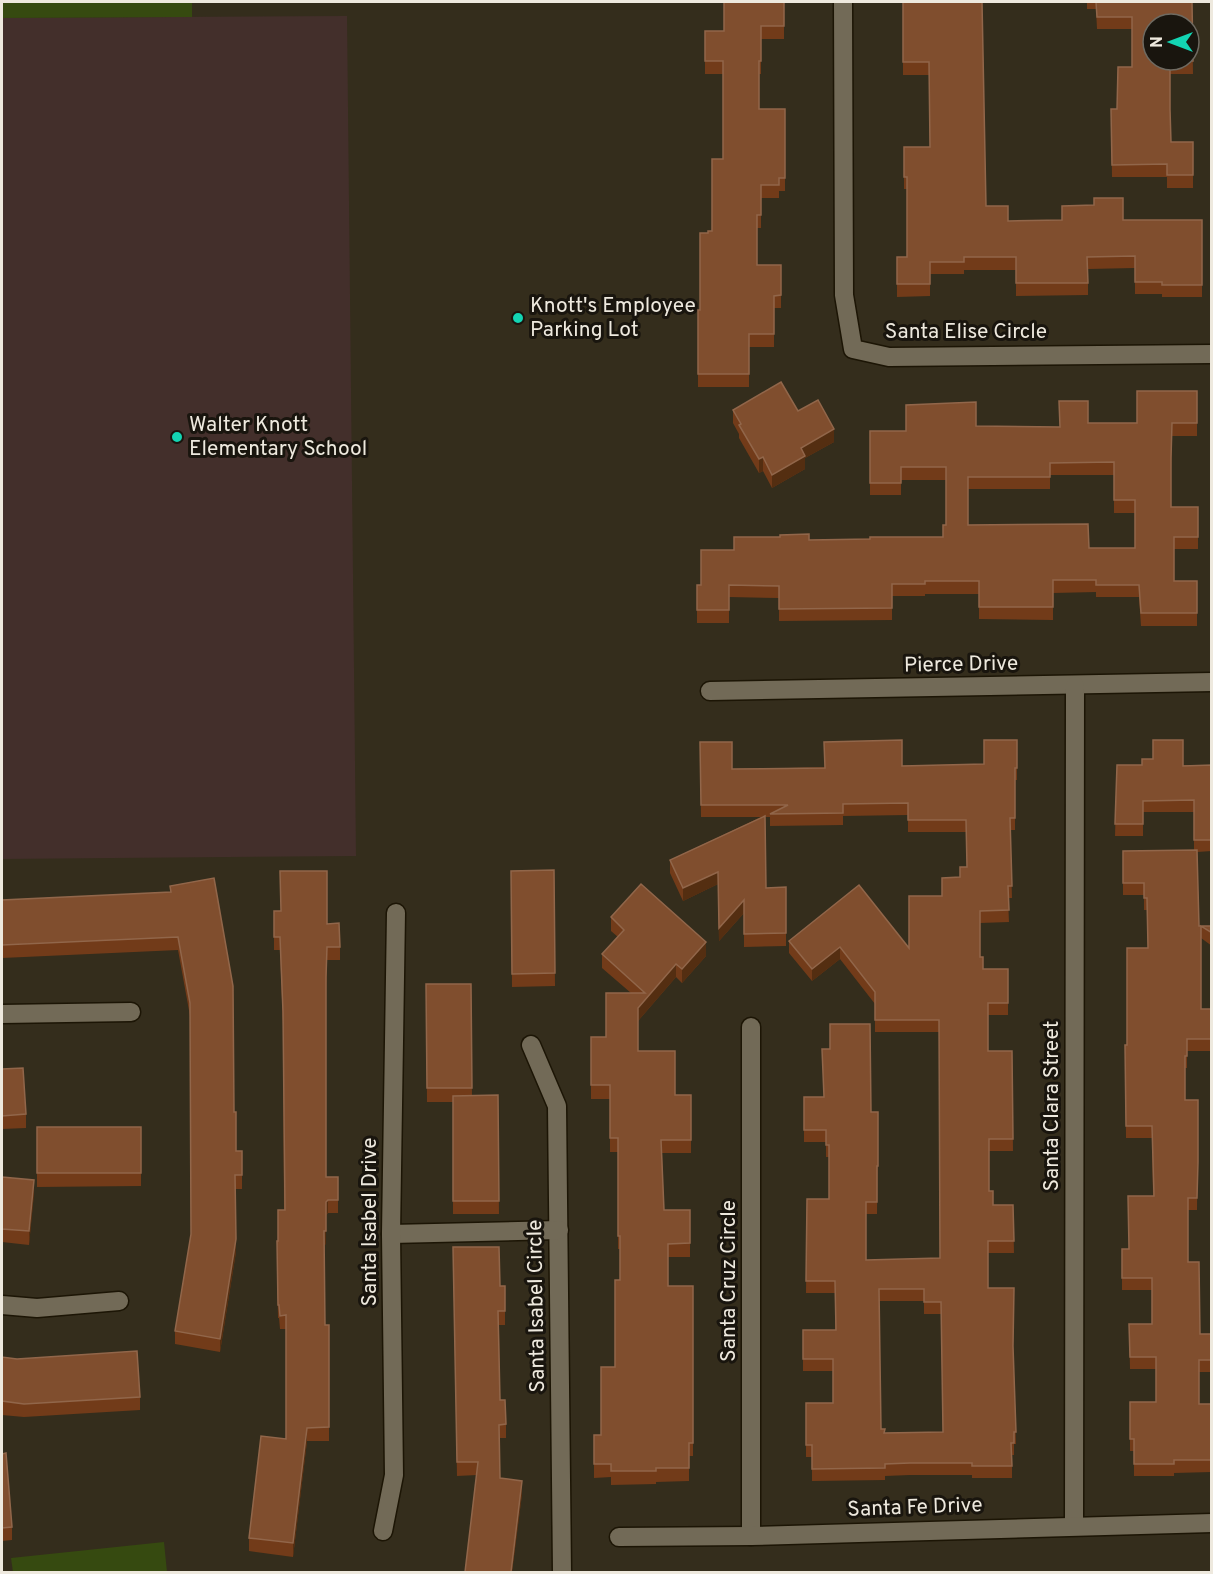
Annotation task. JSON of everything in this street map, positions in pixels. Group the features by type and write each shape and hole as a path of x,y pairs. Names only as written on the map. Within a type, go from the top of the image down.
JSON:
{"street":[{"name":"Santa Elise Circle","path":"843,2 844,296 853,349 889,357 1212,354"},
{"name":"Pierce Drive","path":"710,691 1212,682"},
{"name":"Santa Clara Street","path":"1074,1526 1075,686"},
{"name":"Santa Isabel Drive","path":"383,1531 394,1474 391,1234 396,913"},
{"path":"2,1014 131,1012"},
{"name":"Santa Cruz Circle","path":"751,1027 751,1536"},
{"name":"Santa Isabel Circle","path":"531,1045 557,1106 562,1572"},
{"path":"391,1234 559,1230"},
{"path":"2,1305 37,1308 119,1301"},
{"name":"Santa Fe Drive","path":"619,1537 751,1536 1212,1522"}],"shaded area":[{"name":"Walter Knott Elementary School","path":"347,16 356,856 2,859 2,18"}],"green space":[{"path":"2,2 192,2 192,17 2,18"},
{"path":"164,1542 167,1572 13,1572 11,1558"}],"building":[{"path":"724,2 784,2 784,26 761,26 759,109 785,109 785,178 779,178 779,185 761,185 761,215 757,215 757,265 781,265 781,295 774,296 774,334 749,334 749,374 698,374 700,233 712,231 712,159 723,159 723,61 705,61 705,31 724,31"},
{"path":"903,2 982,2 986,206 1008,206 1008,221 1062,220 1062,206 1094,205 1094,198 1123,198 1123,220 1202,220 1202,285 1135,282 1135,256 1087,257 1088,283 1016,283 1016,257 964,257 964,262 930,262 930,284 897,284 897,257 907,257 907,177 904,177 904,147 930,147 929,62 903,62"},
{"path":"1096,2 1192,2 1192,12 1141,12 1141,72 1170,72 1171,142 1193,142 1193,175 1167,175 1167,164 1112,165 1111,109 1117,109 1118,67 1132,67 1132,17 1097,17"},
{"path":"781,382 798,411 818,400 834,429 801,448 805,456 772,475 763,457 759,459 733,410"},
{"path":"1137,391 1197,391 1197,423 1172,423 1171,507 1198,507 1198,537 1174,537 1174,581 1197,581 1197,613 1141,613 1139,585 1096,585 1096,580 1053,580 1053,607 979,607 979,581 925,581 925,584 892,584 892,608 779,609 779,586 729,585 729,610 697,610 697,585 701,585 701,550 734,550 734,537 780,537 780,535 809,534 809,540 943,537 943,525 946,525 946,467 901,467 901,483 870,483 870,431 906,431 906,405 976,402 976,426 1060,427 1059,401 1088,401 1088,423 1137,423","holes":["1114,462 1114,500 1135,500 1135,548 1089,548 1088,524 968,525 968,477 1050,477 1050,463"]},
{"path":"902,740 902,766 984,764 984,740 1017,740 1015,818 1010,818 1012,886 1008,886 1009,910 980,911 980,957 983,957 983,969 1008,969 1008,1003 988,1003 988,1051 1012,1051 1013,1139 989,1139 989,1191 993,1191 993,1205 1013,1205 1014,1241 988,1241 988,1288 1014,1288 1013,1346 1016,1432 1014,1432 1014,1443 1011,1443 1012,1466 972,1466 972,1463 910,1463 885,1464 885,1468 812,1469 812,1445 806,1445 806,1403 833,1403 833,1359 803,1359 803,1330 836,1330 835,1281 806,1281 807,1199 829,1199 829,1145 826,1145 826,1130 804,1130 804,1097 824,1097 822,1049 830,1049 830,1024 870,1024 871,1112 878,1112 878,1166 877,1202 866,1202 866,1260 940,1258 939,1020 875,1020 875,992 840,947 812,969 789,941 859,885 909,948 909,896 942,896 942,878 960,877 960,867 967,867 966,820 908,820 908,803 843,804 843,813 770,814 788,805 701,805 700,742 732,742 732,769 825,768 824,742","holes":["879,1289 924,1289 924,1302 941,1302 943,1432 884,1433 885,1429 881,1429"]},
{"path":"1153,740 1183,740 1183,766 1212,765 1212,840 1194,840 1194,800 1143,801 1143,824 1115,824 1117,765 1142,765 1142,759 1153,759"},
{"path":"765,816 766,888 786,887 786,933 744,934 744,900 719,928 718,872 683,888 670,860"},
{"path":"1197,850 1199,926 1201,926 1201,1009 1212,1009 1212,1039 1187,1039 1187,1056 1185,1056 1185,1100 1198,1100 1197,1198 1188,1198 1188,1262 1199,1262 1200,1334 1212,1334 1212,1360 1199,1360 1199,1404 1212,1404 1212,1460 1174,1460 1174,1464 1134,1464 1134,1439 1130,1439 1130,1402 1156,1402 1156,1357 1130,1357 1129,1324 1152,1324 1152,1278 1122,1278 1122,1249 1129,1249 1128,1196 1154,1196 1152,1126 1126,1126 1127,948 1148,948 1147,898 1144,898 1144,883 1123,883 1123,851"},
{"path":"554,870 555,973 512,974 511,871"},
{"path":"280,871 327,871 327,924 339,923 340,947 327,947 326,977 326,1177 338,1177 338,1200 326,1202 326,1231 324,1231 325,1325 329,1325 329,1427 307,1428 293,1543 249,1538 261,1436 286,1439 286,1315 280,1316 278,1305 277,1241 278,1210 285,1210 280,937 274,937 274,911 281,911"},
{"path":"214,878 233,986 236,1151 242,1151 242,1175 235,1175 236,1239 220,1339 175,1331 191,1234 190,1003 178,937 2,945 2,900 171,892 170,886"},
{"path":"641,884 706,942 682,969 676,964 638,1008 638,1051 675,1051 675,1095 691,1095 691,1140 661,1140 664,1210 690,1210 690,1243 668,1244 668,1286 693,1286 693,1443 689,1443 689,1468 611,1471 611,1464 594,1464 594,1435 601,1435 601,1367 615,1367 615,1280 620,1280 618,1138 610,1138 610,1085 591,1085 591,1037 606,1037 606,993 645,993 602,954 624,930 611,917"},
{"path":"1201,926 1212,926 1212,933"},
{"path":"426,984 471,984 472,1088 427,1088"},
{"path":"23,1068 26,1114 2,1116 2,1069"},
{"path":"498,1095 499,1201 453,1201 453,1096"},
{"path":"37,1127 141,1127 141,1173 37,1173"},
{"path":"2,1177 34,1180 29,1231 2,1229"},
{"path":"453,1247 499,1247 500,1286 505,1286 505,1311 498,1311 500,1400 505,1400 506,1424 499,1425 500,1478 522,1481 511,1572 465,1572 478,1462 457,1462"},
{"path":"137,1351 140,1397 24,1404 2,1401 2,1357 17,1359"},
{"path":"6,1453 12,1527 2,1528 2,1454"}],"place":[{"name":"Knott's Employee Parking Lot","path":"518,318"},
{"name":"Walter Knott Elementary School","path":"177,437"}]}
